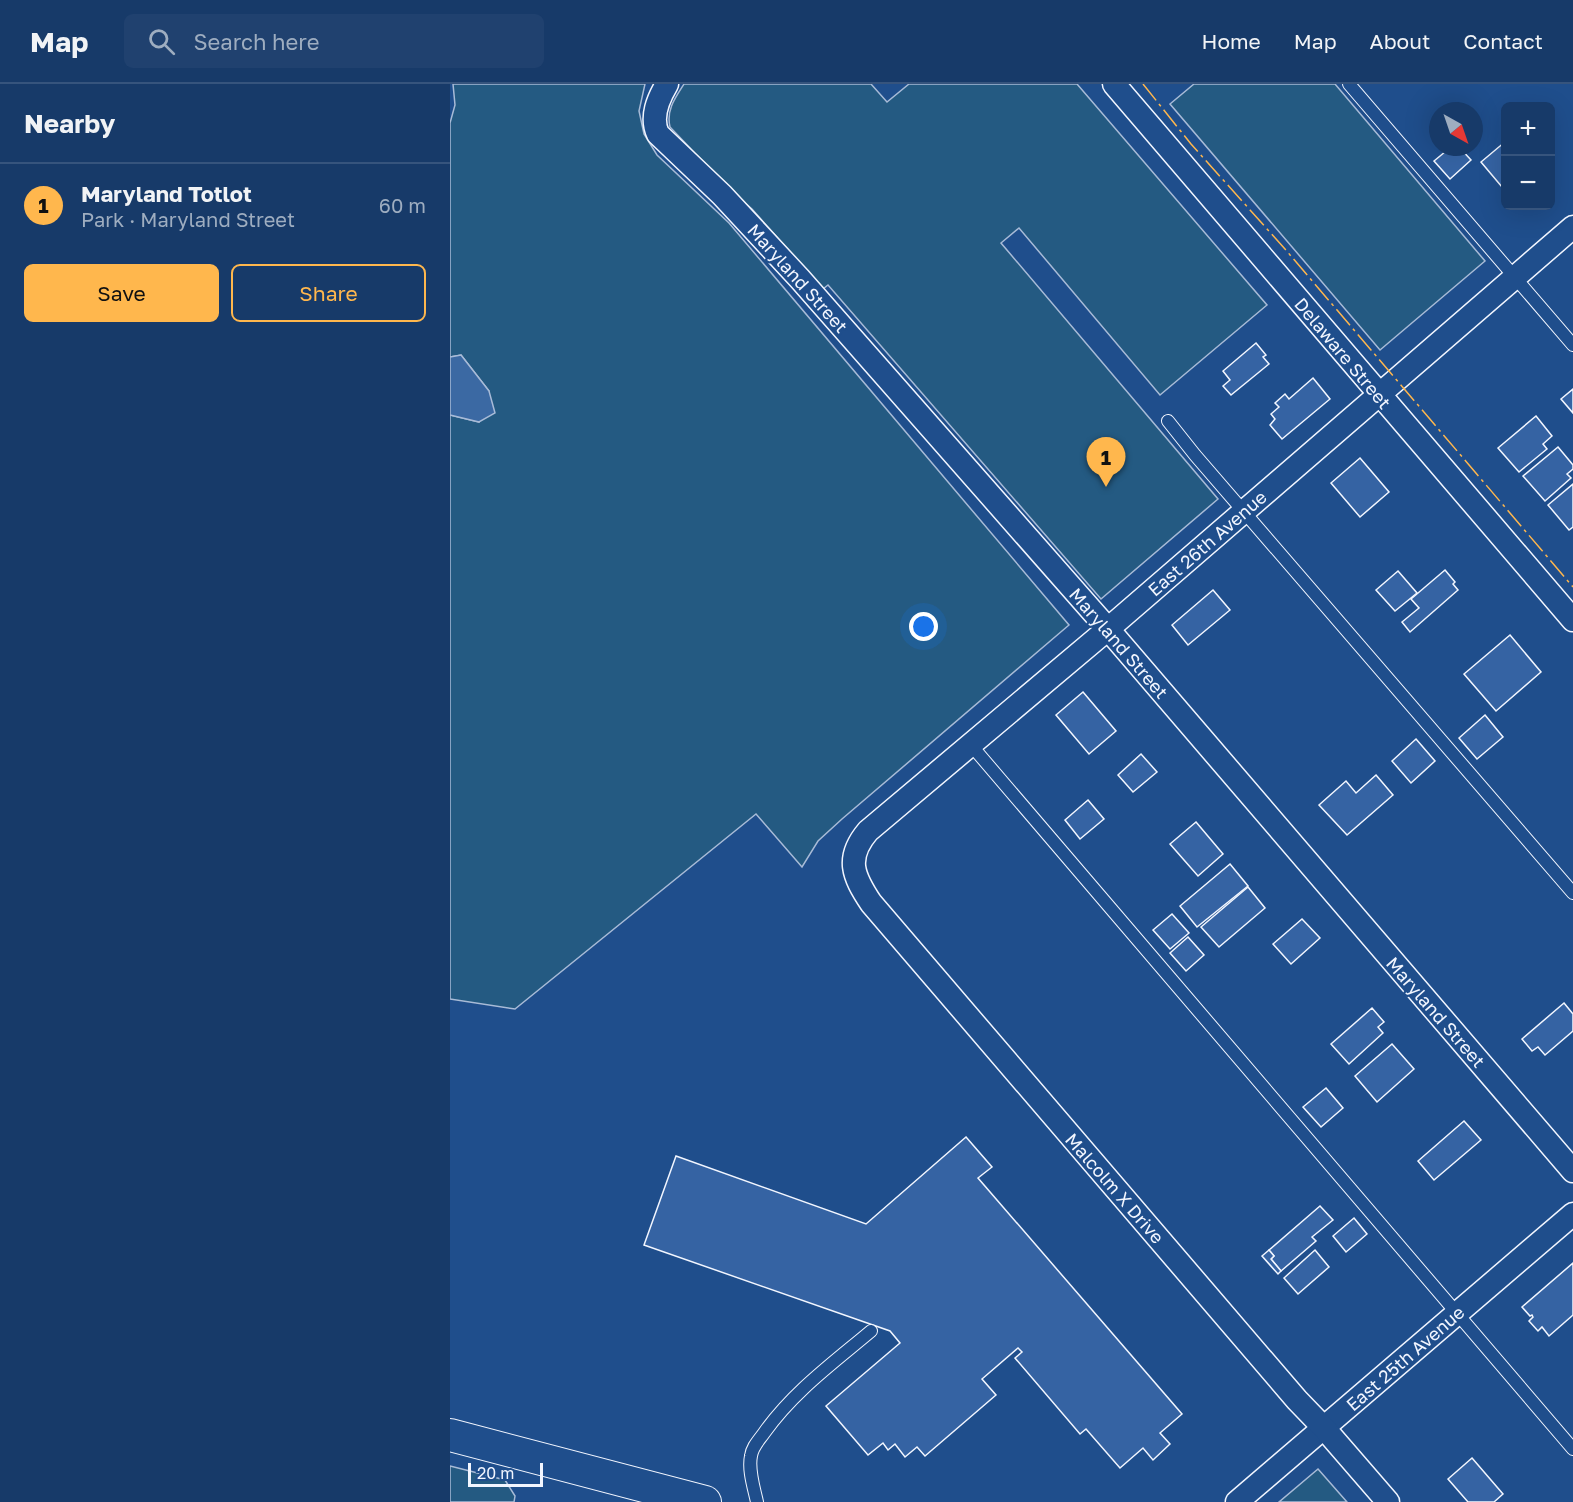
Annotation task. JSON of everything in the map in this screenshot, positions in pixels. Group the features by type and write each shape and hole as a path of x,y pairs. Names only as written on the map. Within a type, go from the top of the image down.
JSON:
{"street":[{"name":"Maryland Street","path":"667,84 658,103 654,126 664,141 723,195 800,279 1108,629 1573,1171"},
{"name":"Delaware Street","path":"1114,84 1573,621"},
{"name":"East 26th Avenue","path":"854,866 854,854 859,842 868,831 1108,629 1573,227"},
{"name":"Malcolm X Drive","path":"854,866 857,879 871,903 1289,1391 1388,1502"},
{"name":"East 25th Avenue","path":"1237,1502 1573,1214"},
{"path":"450,1435 705,1502"}],"lane":[{"path":"1349,84 1573,345"},
{"path":"1168,421 1573,893"},
{"path":"971,745 1573,1449"},
{"path":"757,1502 750,1466 754,1447 776,1417 804,1387 871,1331"}],"shaded area":[{"path":"453,84 645,84 639,111 644,134 657,155 729,223 1069,625 842,819 818,841 802,867 756,814 515,1009 450,999 450,415 479,422 489,391 461,355 450,357 450,123 455,105"},
{"path":"684,84 871,84 887,102 909,84 1077,84 1267,305 1160,395 1019,228 1001,243 1218,499 1101,599 828,285 823,289 752,209 730,190 670,127 670,110"},
{"path":"1194,84 1335,84 1485,261 1380,350 1170,104"},
{"path":"461,355 489,391 495,413 479,422 450,415 450,357"},
{"path":"450,1466 505,1480 515,1496 514,1502 450,1502"},
{"path":"1318,1469 1347,1502 1279,1502"}],"building":[{"path":"1501,145 1501,186 1481,162"},
{"path":"1440,156 1467,156 1471,160 1450,179 1434,161"},
{"path":"1256,343 1266,355 1263,357 1269,364 1231,395 1223,386 1230,380 1223,371"},
{"path":"1313,378 1330,399 1282,439 1270,425 1275,419 1271,414 1279,407 1275,403 1285,394 1289,399"},
{"path":"1573,389 1573,413 1561,399"},
{"path":"1536,416 1552,436 1543,444 1547,449 1519,472 1498,448"},
{"path":"1558,447 1573,465 1573,469 1567,474 1571,478 1545,501 1523,476"},
{"path":"1360,458 1389,492 1360,517 1331,483"},
{"path":"1573,484 1573,527 1569,530 1548,505"},
{"path":"1445,570 1455,582 1453,584 1458,590 1410,632 1402,622 1419,608 1411,599"},
{"path":"1398,571 1417,593 1395,611 1376,590"},
{"path":"1213,590 1230,610 1188,645 1172,625"},
{"path":"1510,635 1541,672 1496,711 1464,674"},
{"path":"1083,692 1116,731 1089,754 1056,715"},
{"path":"1485,715 1503,737 1477,759 1459,738"},
{"path":"1416,739 1435,761 1411,783 1392,761"},
{"path":"1141,754 1157,772 1133,792 1118,775"},
{"path":"1376,775 1393,795 1347,835 1319,805 1346,781 1356,793"},
{"path":"1088,800 1104,819 1080,839 1065,820"},
{"path":"1196,822 1223,854 1198,876 1170,844"},
{"path":"1230,864 1248,886 1197,927 1180,906"},
{"path":"1248,887 1265,908 1219,947 1201,927"},
{"path":"1172,914 1189,933 1170,949 1153,930"},
{"path":"1302,919 1320,938 1291,964 1273,944"},
{"path":"1188,937 1204,955 1186,971 1170,953"},
{"path":"1564,1003 1573,1014 1573,1031 1545,1055 1538,1047 1532,1051 1522,1039"},
{"path":"1372,1008 1384,1022 1378,1027 1383,1033 1349,1064 1331,1044"},
{"path":"1392,1044 1414,1069 1377,1102 1355,1076"},
{"path":"1326,1088 1343,1108 1321,1127 1303,1107"},
{"path":"1464,1121 1481,1140 1434,1180 1418,1161"},
{"path":"966,1137 992,1167 978,1178 1182,1414 1160,1433 1170,1444 1153,1460 1143,1448 1120,1468 1086,1429 1080,1434 1015,1358 1022,1352 1018,1348 982,1379 996,1395 925,1456 917,1447 905,1457 895,1444 888,1450 883,1443 868,1455 826,1406 900,1343 890,1331 644,1245 676,1156 866,1224"},
{"path":"1320,1206 1333,1220 1312,1237 1316,1241 1281,1271 1271,1259 1274,1256 1269,1250"},
{"path":"1354,1218 1367,1234 1346,1252 1333,1236"},
{"path":"1269,1250 1274,1256 1271,1259 1281,1271 1278,1274 1262,1256"},
{"path":"1315,1250 1329,1267 1298,1294 1284,1278"},
{"path":"1573,1263 1573,1315 1549,1336 1542,1327 1538,1331 1529,1321 1532,1315 1530,1316 1522,1307"},
{"path":"1472,1458 1503,1494 1494,1502 1468,1502 1448,1479"}],"power":[{"path":"1143,84 1191,144 1285,249 1573,587"}],"place":[{"name":"Maryland Totlot","path":"1106,487"}]}
